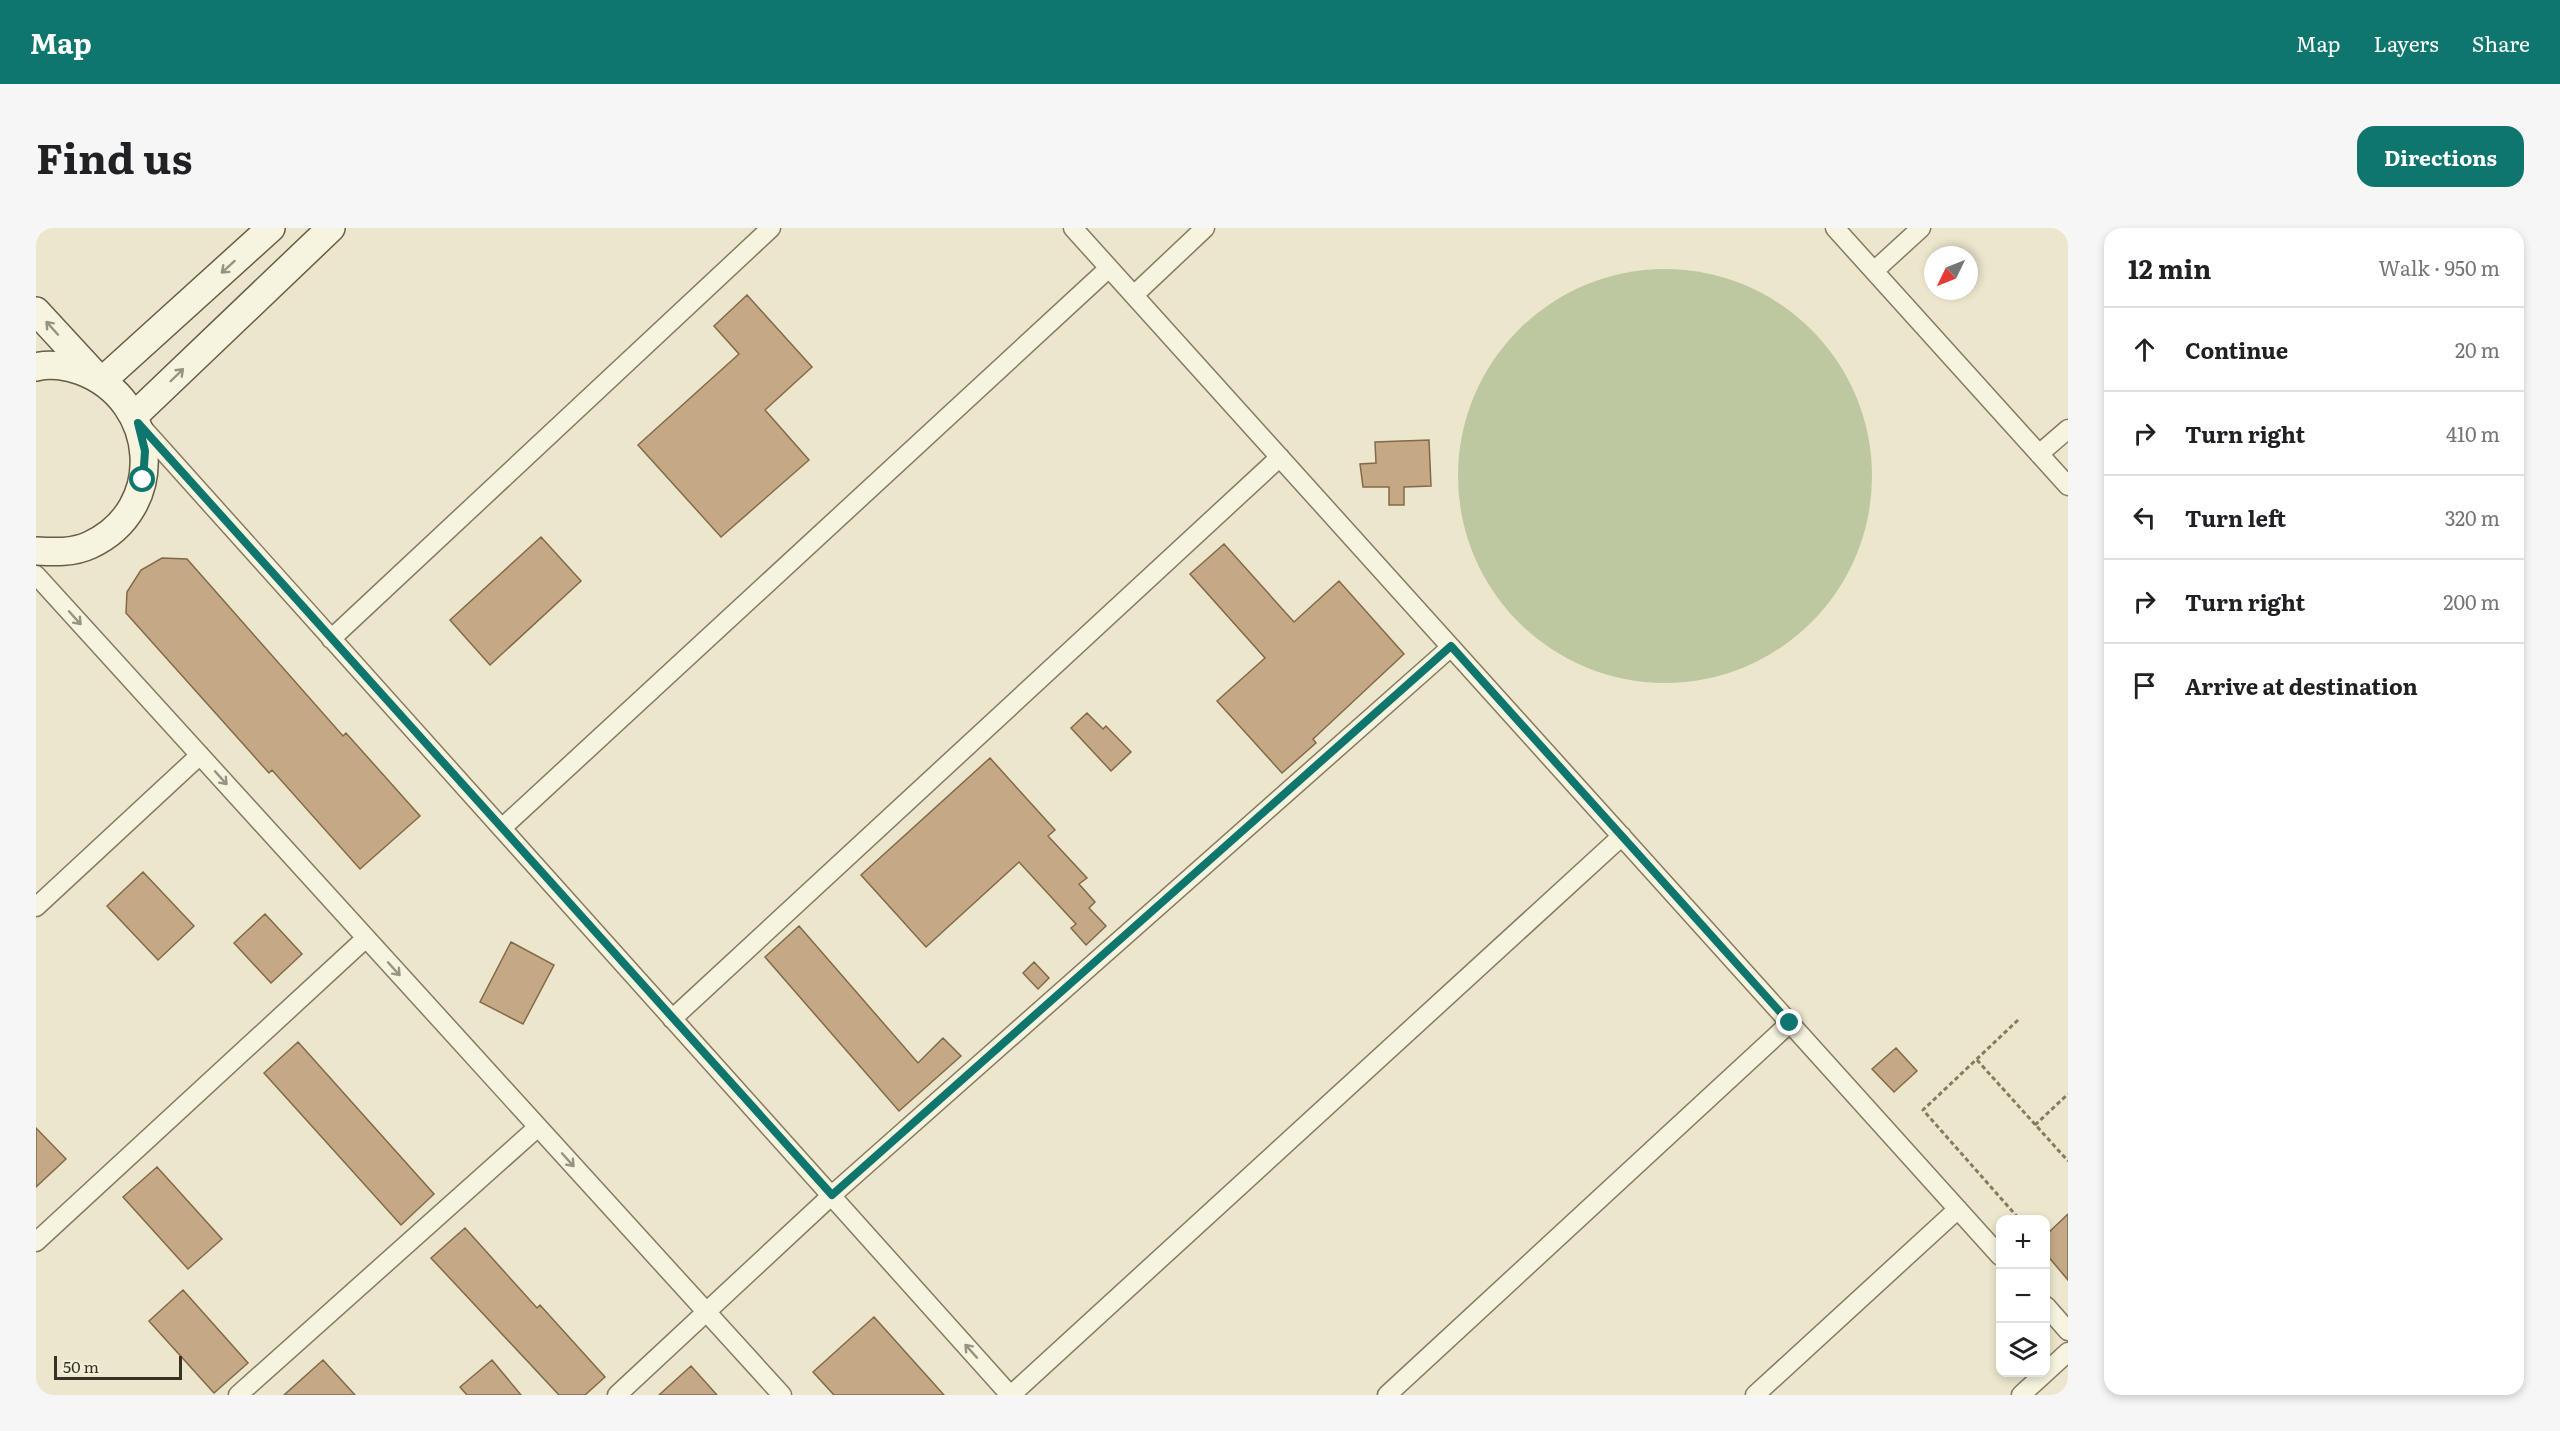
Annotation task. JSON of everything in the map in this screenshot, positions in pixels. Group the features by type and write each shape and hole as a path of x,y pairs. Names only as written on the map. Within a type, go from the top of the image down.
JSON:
{"street":[{"path":"100,379 271,228"},
{"path":"136,419 331,228"},
{"path":"332,639 771,228"},
{"path":"1073,228 1996,1251"},
{"path":"1134,295 1205,228"},
{"path":"1835,228 2068,486"},
{"path":"1874,271 1921,228"},
{"path":"502,828 1109,268"},
{"path":"36,310 100,379 121,396 136,419 1010,1395 1622,836"},
{"path":"36,367 70,367 100,379"},
{"path":"36,551 61,552 89,545 114,529 132,507 143,480 145,451 136,419"},
{"path":"2039,454 2068,429"},
{"path":"672,1019 1280,457"},
{"path":"36,575 782,1395"},
{"path":"617,1395 832,1195 1451,646"},
{"path":"36,907 200,755"},
{"path":"36,1242 366,938"},
{"path":"1387,1395 1790,1023"},
{"path":"238,1395 538,1126"},
{"path":"1755,1395 1958,1209"},
{"path":"2050,1311 2068,1331"},
{"path":"2021,1395 2068,1352"}],"path":[{"path":"2016,1215 1923,1110 2018,1020"},
{"path":"1976,1059 2068,1161"},
{"path":"2036,1125 2068,1094"}],"green space":[{"path":"1665,269 1705,273 1744,285 1780,304 1812,329 1848,378 1856,397 1868,436 1872,476 1868,516 1856,555 1837,591 1812,623 1763,659 1744,667 1705,679 1665,683 1625,679 1586,667 1550,648 1518,623 1482,574 1474,555 1462,516 1458,476 1462,436 1474,397 1493,361 1518,329 1567,293 1586,285 1625,273"}],"building":[{"path":"747,295 812,367 765,410 809,460 721,537 638,445 739,354 714,326"},
{"path":"1429,440 1431,486 1404,487 1404,505 1389,505 1389,487 1363,487 1360,464 1376,463 1375,442"},
{"path":"541,537 581,581 490,665 450,620"},
{"path":"1224,544 1294,622 1339,581 1404,654 1313,739 1316,743 1282,773 1217,701 1265,658 1190,574"},
{"path":"162,558 187,559 343,736 346,733 420,816 360,869 272,770 269,773 126,613 127,592 141,570"},
{"path":"1087,713 1103,729 1106,726 1131,752 1111,771 1071,728"},
{"path":"990,758 1055,830 1048,836 1087,878 1079,884 1095,902 1089,908 1106,926 1086,945 1071,928 1076,924 1019,862 926,947 861,875"},
{"path":"143,872 194,926 158,960 107,906"},
{"path":"265,914 302,954 271,983 234,943"},
{"path":"799,926 918,1063 943,1038 961,1056 899,1111 765,957"},
{"path":"511,942 554,965 523,1024 480,1002"},
{"path":"1034,962 1049,978 1038,989 1023,973"},
{"path":"298,1042 434,1194 401,1225 264,1073"},
{"path":"1896,1048 1917,1071 1894,1092 1872,1069"},
{"path":"36,1128 66,1159 36,1187"},
{"path":"157,1167 222,1239 188,1269 123,1197"},
{"path":"2068,1214 2068,1280 2050,1259 2050,1231"},
{"path":"465,1228 537,1308 540,1305 605,1377 585,1395 559,1395 431,1258"},
{"path":"183,1290 248,1363 214,1393 149,1321"},
{"path":"874,1317 944,1395 834,1395 813,1372"},
{"path":"323,1360 355,1395 284,1395"},
{"path":"492,1360 521,1395 467,1395 460,1387"},
{"path":"691,1366 717,1395 659,1395"}],"route":[{"path":"143,480 145,451 138,423 832,1195 1451,646 1790,1023"}]}
